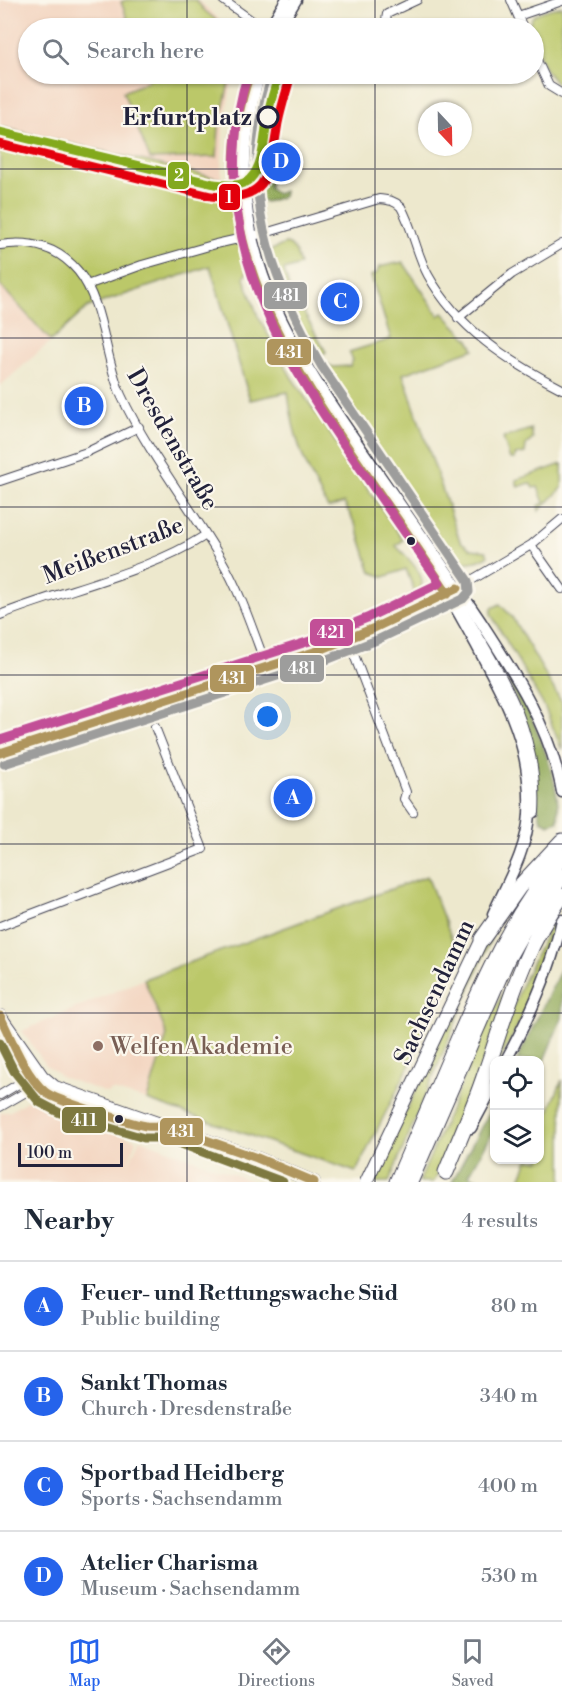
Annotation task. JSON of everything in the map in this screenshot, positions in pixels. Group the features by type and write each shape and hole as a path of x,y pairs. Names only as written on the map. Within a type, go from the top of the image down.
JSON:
{"highway":[{"path":"482,939 519,887 560,849"},
{"path":"478,1009 476,984 500,930 516,903 560,849"},
{"path":"397,1182 478,1009 525,927 562,876"},
{"path":"410,1182 478,1009 544,911 562,889"},
{"path":"443,1177 480,1088 526,958 539,932 562,896"}],"main road":[{"name":"Sachsendamm","path":"366,1182 482,939"},
{"path":"3,1021 37,1079 61,1090 256,1158 314,1182"}],"street":[{"path":"223,0 248,18"},
{"path":"275,18 286,0"},
{"path":"285,18 296,0"},
{"path":"387,18 387,14 391,11 417,0"},
{"path":"511,0 518,16 562,1"},
{"path":"544,75 549,86 562,94"},
{"name":"Sachsendamm","path":"247,84 242,100 234,167 236,200 264,282 286,331 327,399 453,591 509,665 547,741 562,792"},
{"name":"Sachsendamm","path":"247,237 245,152 251,104 257,84"},
{"path":"87,285 142,265 379,199 396,201 401,207 428,274 458,318 478,337 505,357 562,389"},
{"name":"Dresdenstraße","path":"0,245 25,243 48,249 68,261 87,285 95,303 114,379 139,427 206,534 240,596 267,668"},
{"path":"458,318 512,274 562,244"},
{"path":"0,481 87,452 139,427"},
{"path":"0,753 267,668 348,639 453,591 531,545 562,519"},
{"name":"Meißenstraße","path":"0,615 151,562 183,548 206,534"},
{"path":"531,545 562,589"},
{"name":"Sachsendamm","path":"453,591 517,726 527,766 529,815 518,860 482,939"},
{"path":"348,639 406,792 404,799 413,813"},
{"path":"0,926 203,849 155,727"},
{"path":"509,1056 539,994 556,946 562,920"},
{"path":"0,1095 37,1079"},
{"path":"0,1107 37,1079"},
{"path":"443,1177 490,1094"}],"shaded area":[{"path":"0,0 198,0 218,18 18,18 18,84 232,84 223,126 221,179 0,127"},
{"path":"0,285 51,341 0,386"},
{"name":"WelfenAkademie","path":"144,979 168,1035 147,1100 112,1090 107,1093 62,1077 46,1065 22,1031"},
{"path":"28,1100 37,1100 136,1140 127,1167 140,1139 254,1182 0,1182 0,1113 11,1111"}],"green space":[{"path":"126,0 196,0 214,18 127,18 121,2"},
{"path":"562,6 562,86 550,77 544,65 544,18 532,18 540,12"},
{"path":"142,84 229,84 219,126 217,157 150,159 123,92"},
{"path":"273,120 277,123 269,188 277,194 284,191 283,197 266,202 259,199 259,179"},
{"path":"0,127 221,179 223,201 233,207 247,272 244,278 258,316 292,378 403,540 396,546 419,572 422,586 418,593 410,599 409,596 415,593 406,569 384,577 371,572 357,528 344,503 328,508 301,452 293,424 288,392 250,400 210,266 88,307 51,341 0,285"},
{"path":"285,244 292,246 300,265 284,270 289,288 280,291 268,254 271,250"},
{"path":"403,262 439,316 443,313 469,340 474,349 403,374 460,541 471,549 486,551 488,556 477,561 462,562 452,557 320,365 322,362 333,367 350,366 353,360 349,352 391,339 371,276 377,273 379,267"},
{"path":"297,292 304,313 326,352 316,358 284,296"},
{"path":"531,429 533,439 526,445 525,453 515,455 515,459 510,459 503,438"},
{"path":"562,464 562,488 539,511 538,506 544,503 538,487 533,488 530,483 518,487 516,480"},
{"path":"500,604 512,617 562,703 562,750 545,708 491,614 492,608"},
{"path":"503,666 532,719 549,762 558,803 558,821 549,824 541,820 526,725"},
{"path":"427,876 457,952 410,1064 356,1172 147,1100 167,1035 144,979"},
{"path":"552,922 555,924 551,942 533,994 502,1056 495,1056 521,986"},
{"path":"494,931 389,1182 372,1182 483,949"},
{"path":"517,966 459,1130 434,1182 419,1182 489,1020"},
{"path":"562,967 562,1017 544,1060 544,1056 519,1056"},
{"path":"490,1071 490,1079 480,1098"},
{"path":"562,1080 562,1182 519,1182 526,1164 544,1164 544,1123"},
{"path":"490,1111 490,1137 469,1175 484,1182 452,1182"}],"transit line":[{"name":"421","path":"0,740 313,640 367,618 440,583 321,411 280,342 264,306 250,269 240,231 235,191 236,130 245,84"},
{"name":"431","path":"248,84 237,128 234,180 241,230 255,279 275,327 300,373 448,594"},
{"name":"481","path":"4,764 321,662 377,640 463,599 469,592 468,581 322,367 286,298 273,263 258,192 257,156 261,118 270,84"},
{"name":"2","path":"0,132 214,184 237,185 250,179 259,165 276,84"},
{"name":"1","path":"0,144 211,196 246,195 264,180 269,169 288,84"},
{"name":"431","path":"0,753 317,651 372,629 458,588"},
{"name":"431","path":"0,1016 31,1076 45,1092 52,1096 138,1124 169,1127 257,1158 314,1182"},
{"name":"411","path":"0,1043 14,1071 39,1102 60,1113 144,1138 165,1138 283,1182"}],"place":[{"name":"Erfurtplatz","path":"268,117"},
{"name":"Atelier Charisma","path":"281,162"},
{"name":"Sportbad Heidberg","path":"340,302"},
{"name":"Sankt Thomas","path":"84,406"},
{"name":"Feuer- und Rettungswache Süd","path":"293,798"},
{"name":"WelfenAkademie","path":"98,1046"}]}
